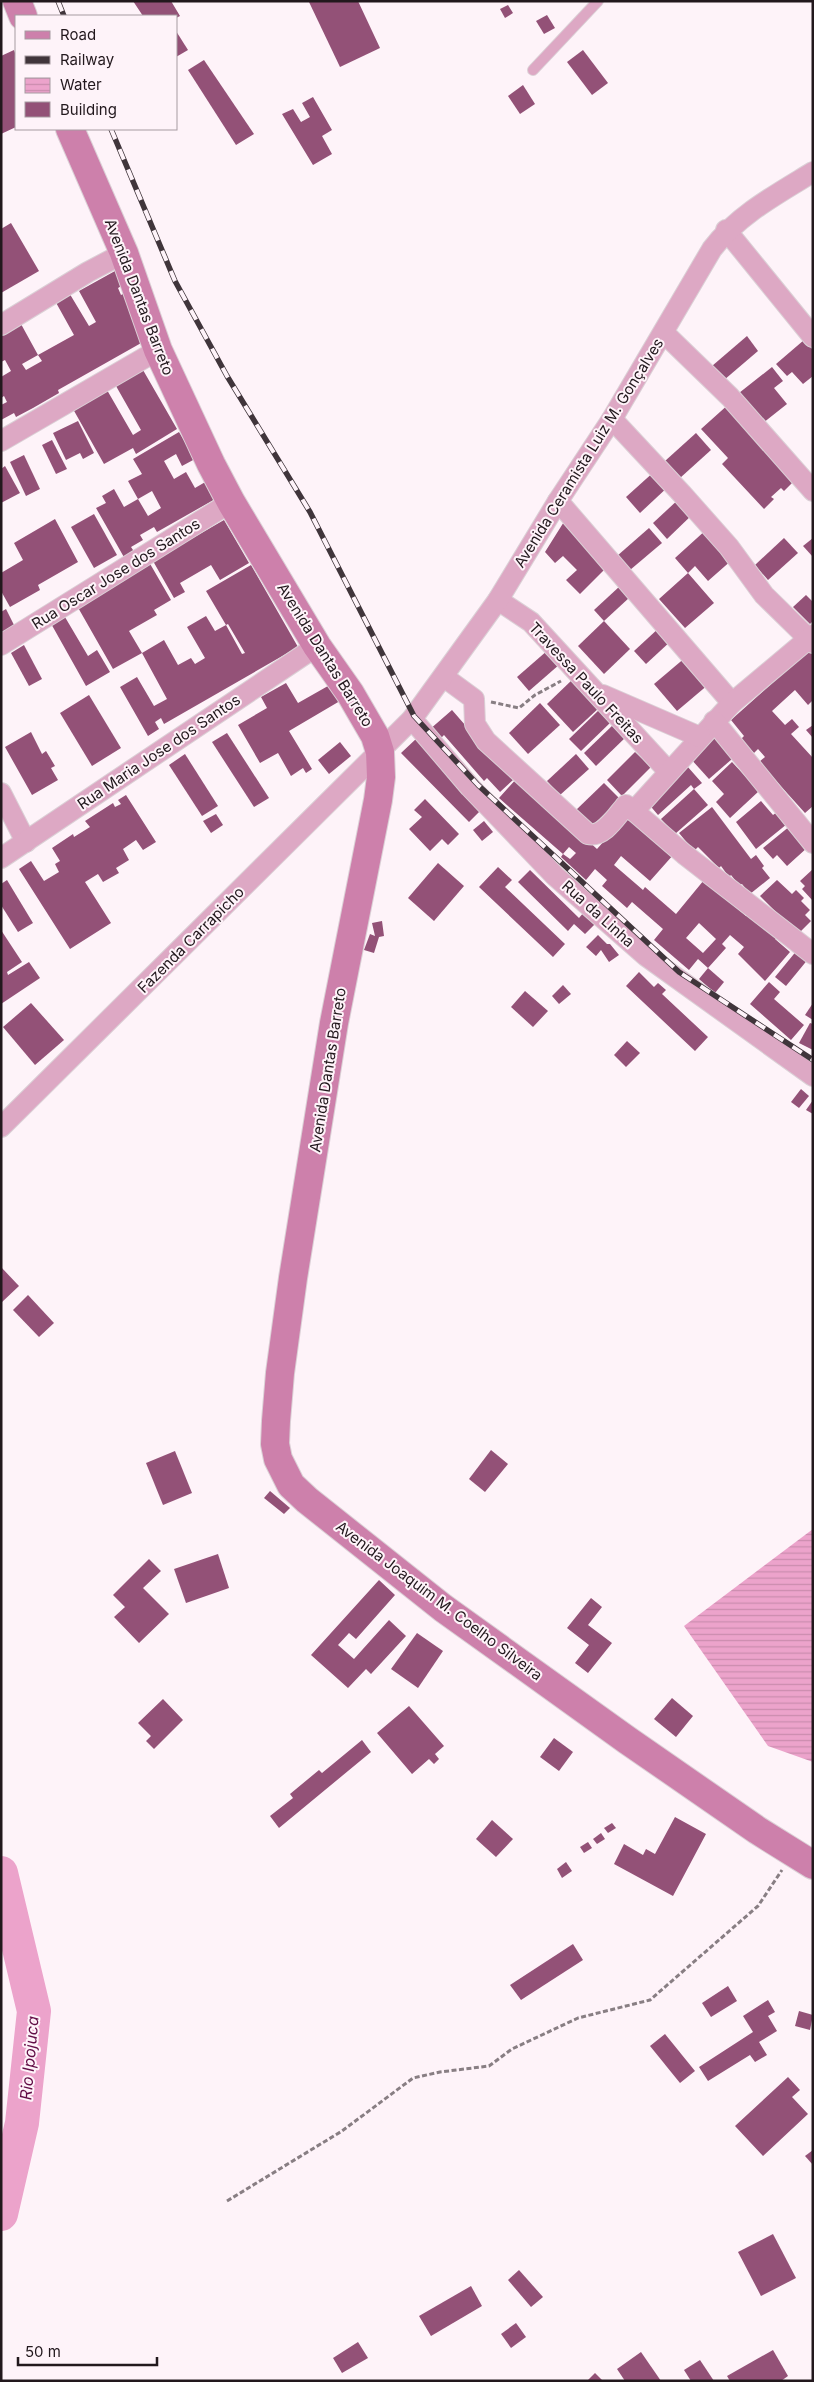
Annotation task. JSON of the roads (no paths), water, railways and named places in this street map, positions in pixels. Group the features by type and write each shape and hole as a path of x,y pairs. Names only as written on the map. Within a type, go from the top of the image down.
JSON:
{"main road":[{"path":"17,1 23,15"},
{"name":"Avenida Dantas Barreto","path":"70,130 124,253 158,350 231,502 317,646 364,716 380,752 381,777 378,800 334,1023 304,1220"},
{"name":"Avenida Joaquim M. Coelho Silveira","path":"304,1220 285,1330 276,1421 275,1444 278,1459 292,1485 364,1547 444,1608 627,1740 803,1859"}],"street":[{"name":"Avenida Ceramista Luiz M. Gonçalves","path":"380,752 412,719 498,600 558,501 612,419 712,249 726,230 813,172"},
{"path":"726,230 813,337"},
{"path":"1,325 88,272 124,253"},
{"path":"664,333 730,397 813,491"},
{"path":"1,442 158,350"},
{"path":"612,419 723,541 764,595 811,639 732,703 634,811"},
{"path":"558,501 732,703"},
{"name":"Rua Oscar Jose dos Santos","path":"1,645 231,502"},
{"name":"Travessa Paulo Freitas","path":"498,600 531,622 578,676 597,693 669,772"},
{"name":"Rua Maria Jose dos Santos","path":"1,858 317,646"},
{"path":"444,677 474,699 475,724 486,741 582,830 588,834 597,834 608,826 626,805 684,854 813,954"},
{"path":"597,693 700,737"},
{"name":"Rua da Linha","path":"412,719 470,787 555,876 646,956 813,1076"},
{"path":"714,721 806,821 813,843"},
{"name":"Fazenda Carrapicho","path":"1,1127 380,752"},
{"path":"1,793 26,842"}],"lane":[{"path":"532,70 598,1"}],"water":[{"path":"813,1529 813,1762 768,1746 684,1626"}],"waterway":[{"name":"Rio Ipojuca","path":"1,1873 34,2011 22,2123 1,2214"}],"railway":[{"path":"58,1 64,15"},
{"path":"111,130 175,281 227,376 310,512 414,716 478,785 679,972 813,1060"}]}
